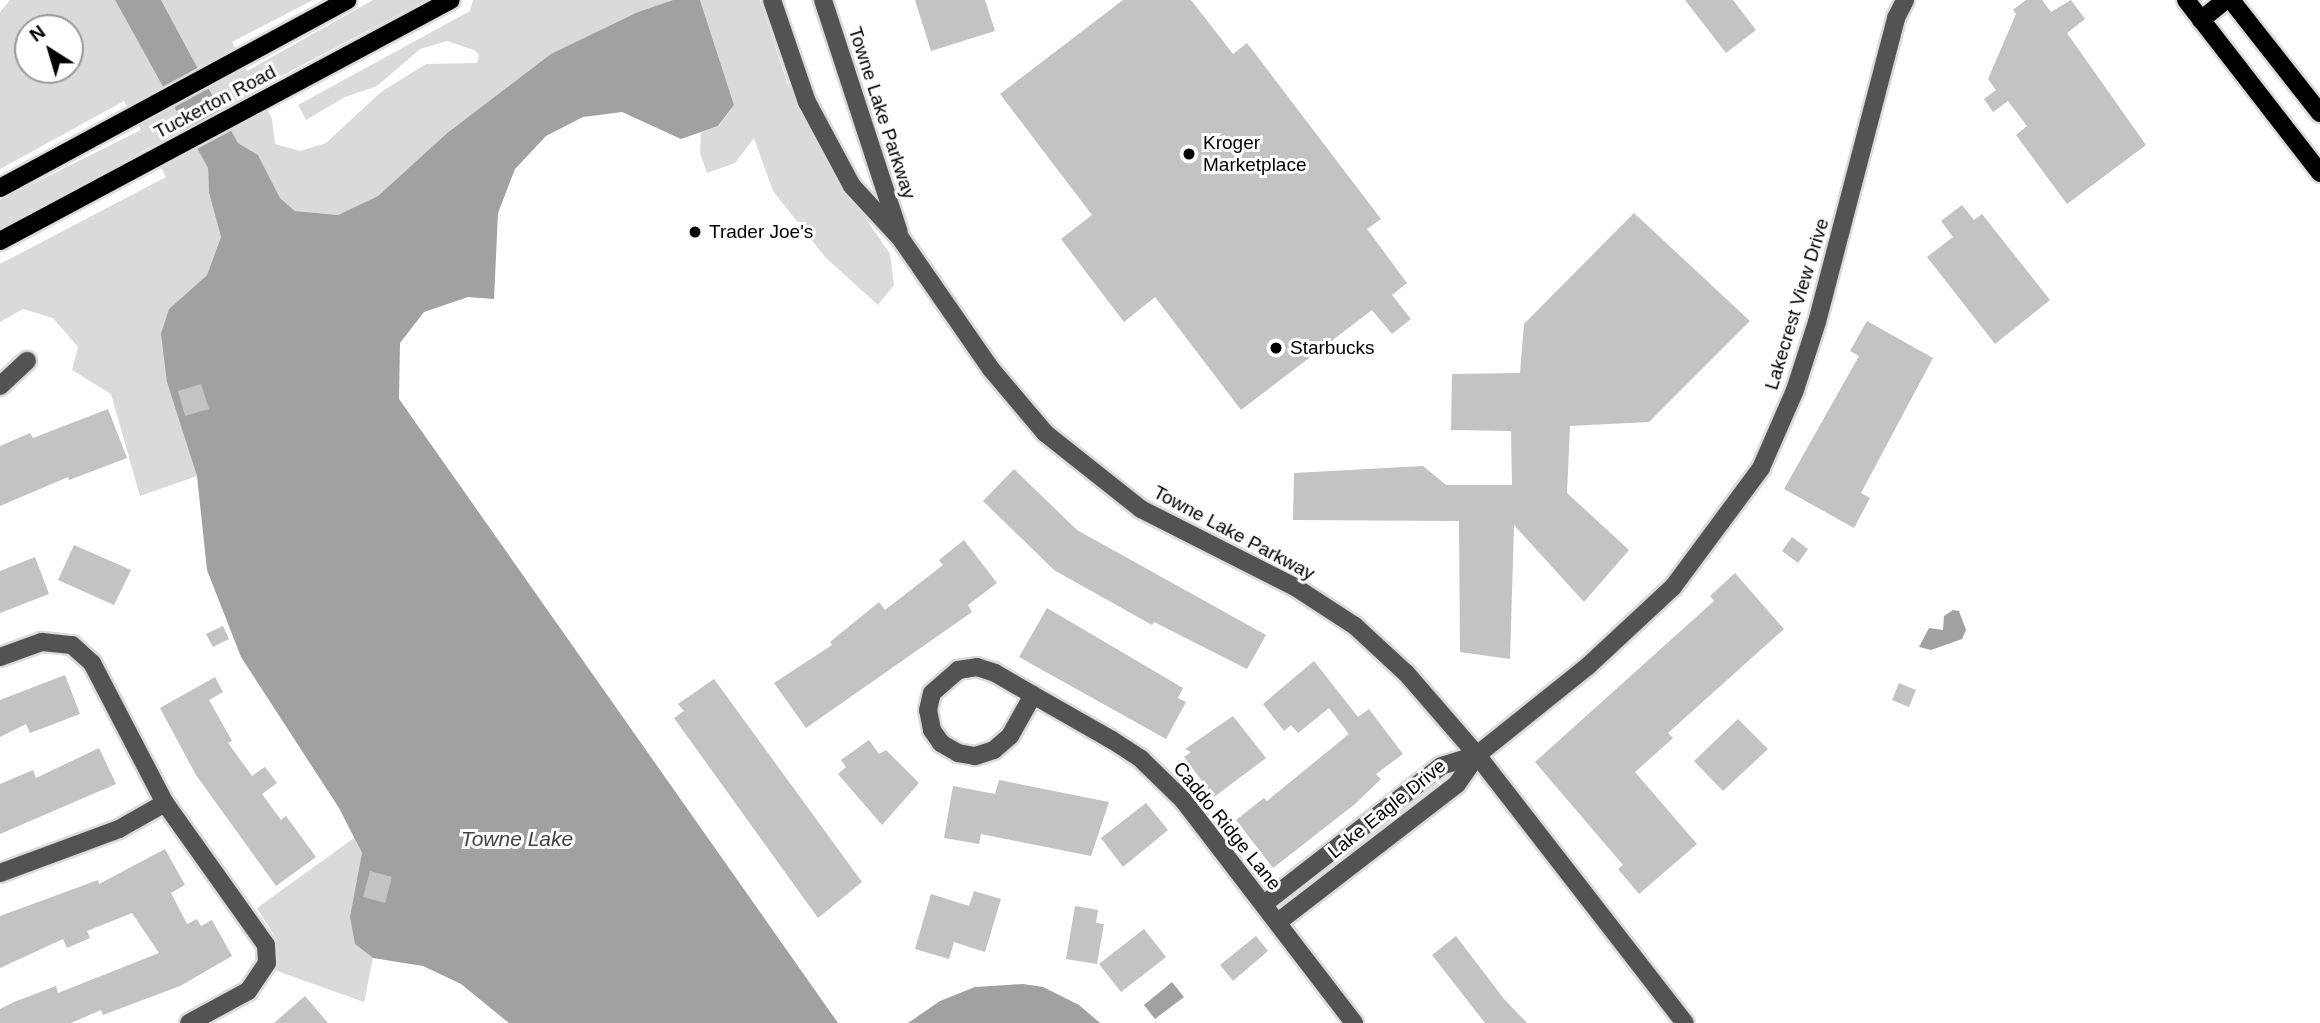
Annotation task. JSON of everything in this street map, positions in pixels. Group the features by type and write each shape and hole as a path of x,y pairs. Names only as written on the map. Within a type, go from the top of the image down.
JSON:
{"main road":[{"name":"Tuckerton Road","path":"0,188 347,0"},
{"name":"Tuckerton Road","path":"0,242 451,0"},
{"path":"2186,0 2320,173"},
{"path":"2201,20 2228,0 2320,114"}],"street":[{"name":"Towne Lake Parkway","path":"772,0 807,102 852,186 901,239 990,369 1045,433 1141,509 1295,587 1355,626 1406,673 1477,755 1685,1023"},
{"name":"Towne Lake Parkway","path":"823,0 901,239"},
{"name":"Lakecrest View Drive","path":"1477,755 1588,666 1673,587 1761,468 1795,390 1817,322 1896,18 1905,0"},
{"path":"0,386 27,361"},
{"path":"0,657 42,642 72,645 92,663 165,803 258,931 266,946 267,963 248,991 189,1023"},
{"name":"Caddo Ridge Lane","path":"1033,695 1010,736 994,750 975,756 958,753 943,745 932,730 928,710 932,693 958,670 976,667 995,673 1112,740 1165,780 1354,1023"},
{"name":"Lake Eagle Drive","path":"1264,904 1441,766 1477,755"},
{"name":"Lake Eagle Drive","path":"1278,922 1457,784 1477,755"},
{"path":"0,873 119,829 165,803"}],"shaded area":[{"path":"10,0 115,0 208,168 209,193 221,237 207,275 169,309 185,430 197,476 140,496 111,394 72,370 78,347 53,318 23,309 0,322 0,264 166,177 150,147 0,231 0,200 141,130 124,101 0,169 0,12"},
{"path":"161,0 313,0 232,42 247,71 373,0 427,0 256,89 272,119 275,144 300,151 326,143 381,92 426,64 477,63 479,55 474,50 447,41 420,49 377,86 345,97 306,120 298,105 470,11 473,0 673,0 638,12 446,134 378,196 338,215 295,211 280,198 258,155 238,143"},
{"path":"700,0 760,0 787,82 823,156 890,254 894,285 878,305 826,258 773,191 754,138 735,163 707,173 700,153 701,132 719,126 734,105"},
{"path":"354,838 362,853 355,944 373,958 364,1002 277,971 277,940 257,908"}],"water":[{"name":"Towne Lake","path":"115,0 161,0 238,143 258,155 280,198 295,211 338,215 378,196 446,134 551,54 638,12 673,0 700,0 734,105 718,126 681,139 622,112 583,117 546,136 515,169 498,213 494,299 468,297 424,312 400,343 399,399 838,1023 509,1023 461,984 423,966 373,958 355,944 350,917 362,853 339,808 241,657 207,570 197,476 167,382 161,334 169,309 207,275 221,237 209,193 208,168"},
{"path":"1953,610 1959,611 1966,630 1962,639 1931,650 1919,647 1929,628 1943,630 1944,616"},
{"path":"1172,982 1184,997 1155,1019 1144,1005"},
{"path":"1023,984 1043,987 1079,1005 1100,1023 908,1023 940,1001 975,987"}],"building":[{"path":"915,0 985,0 995,31 931,51"},
{"name":"Kroger Marketplace","path":"1123,0 1191,0 1233,54 1247,43 1381,219 1367,229 1407,283 1392,295 1411,319 1392,334 1372,310 1241,410 1155,297 1124,322 1061,239 1092,215 1000,94"},
{"path":"1685,0 1733,0 1756,30 1726,53"},
{"path":"2026,0 2042,0 2051,12 2071,0 2085,19 2067,33 2146,145 2067,204 2016,135 2027,126 2008,101 1993,112 1984,99 1996,90 1988,79 2016,14 2013,10"},
{"path":"1962,205 1974,220 1982,214 2050,300 1995,344 1927,257 1953,237 1941,221"},
{"path":"1634,213 1750,321 1649,422 1570,426 1567,493 1629,550 1584,602 1514,525 1510,659 1460,652 1459,521 1293,520 1294,473 1423,466 1446,485 1512,485 1511,431 1451,430 1452,374 1520,373 1524,324"},
{"path":"1867,321 1933,358 1861,493 1870,498 1854,528 1784,489 1859,356 1850,351"},
{"path":"201,384 209,409 185,416 178,391"},
{"path":"108,409 127,458 69,480 68,477 0,506 0,446 30,433 33,438"},
{"path":"1014,469 1077,530 1266,635 1247,669 1154,622 1152,625 1054,570 983,501"},
{"path":"1792,537 1808,549 1798,563 1782,551"},
{"path":"964,540 997,583 968,605 972,612 806,728 774,683 832,645 830,642 879,602 885,610 943,565 939,560"},
{"path":"74,545 131,570 114,605 58,580"},
{"path":"35,557 49,594 0,613 0,571"},
{"path":"1735,573 1784,629 1668,733 1673,738 1635,772 1697,844 1639,894 1618,869 1623,865 1535,762 1714,601 1710,596"},
{"path":"1047,608 1183,688 1178,698 1186,702 1166,739 1019,657"},
{"path":"223,626 229,639 213,647 206,634"},
{"path":"1314,661 1358,717 1369,709 1403,754 1376,774 1381,779 1355,804 1273,868 1236,820 1264,798 1267,801 1349,734 1329,708 1298,733 1291,725 1284,731 1263,704"},
{"path":"65,675 80,714 30,733 26,724 0,737 0,700"},
{"path":"215,677 223,692 209,700 232,741 228,743 252,776 265,767 277,783 262,794 281,820 286,816 316,857 276,886 196,775 160,708"},
{"path":"714,679 862,882 818,918 674,718 684,711 678,704"},
{"path":"1899,683 1916,690 1909,707 1892,700"},
{"path":"1233,716 1266,758 1214,797 1184,757 1191,752 1185,749"},
{"path":"1738,719 1768,749 1723,791 1694,761"},
{"path":"869,740 879,754 886,750 919,783 882,825 838,774 846,767 841,760"},
{"path":"99,748 116,784 0,834 0,784 33,770 36,778"},
{"path":"999,780 1109,802 1091,856 981,834 979,844 944,838 953,786 995,794"},
{"path":"1146,803 1168,830 1123,867 1101,838"},
{"path":"165,849 185,885 171,893 187,924 197,919 201,926 212,920 232,956 180,986 103,1015 101,1010 71,1023 0,1023 0,1009 14,1002 56,986 58,993 159,953 132,913 87,931 90,938 67,948 63,939 0,968 0,916 98,880 99,884"},
{"path":"370,871 392,877 385,903 363,897"},
{"path":"974,891 1001,899 985,952 954,942 949,959 915,949 931,894 969,906"},
{"path":"1075,906 1098,910 1096,923 1104,924 1097,964 1066,959"},
{"path":"1144,929 1166,957 1121,992 1099,964"},
{"path":"1256,936 1268,951 1233,981 1220,965"},
{"path":"1456,936 1504,999 1527,1023 1485,1023 1432,955"},
{"path":"305,996 328,1023 274,1023"}],"place":[{"name":"Kroger Marketplace","path":"1189,154"},
{"name":"Trader Joe's","path":"695,232"},
{"name":"Starbucks","path":"1276,348"}]}
